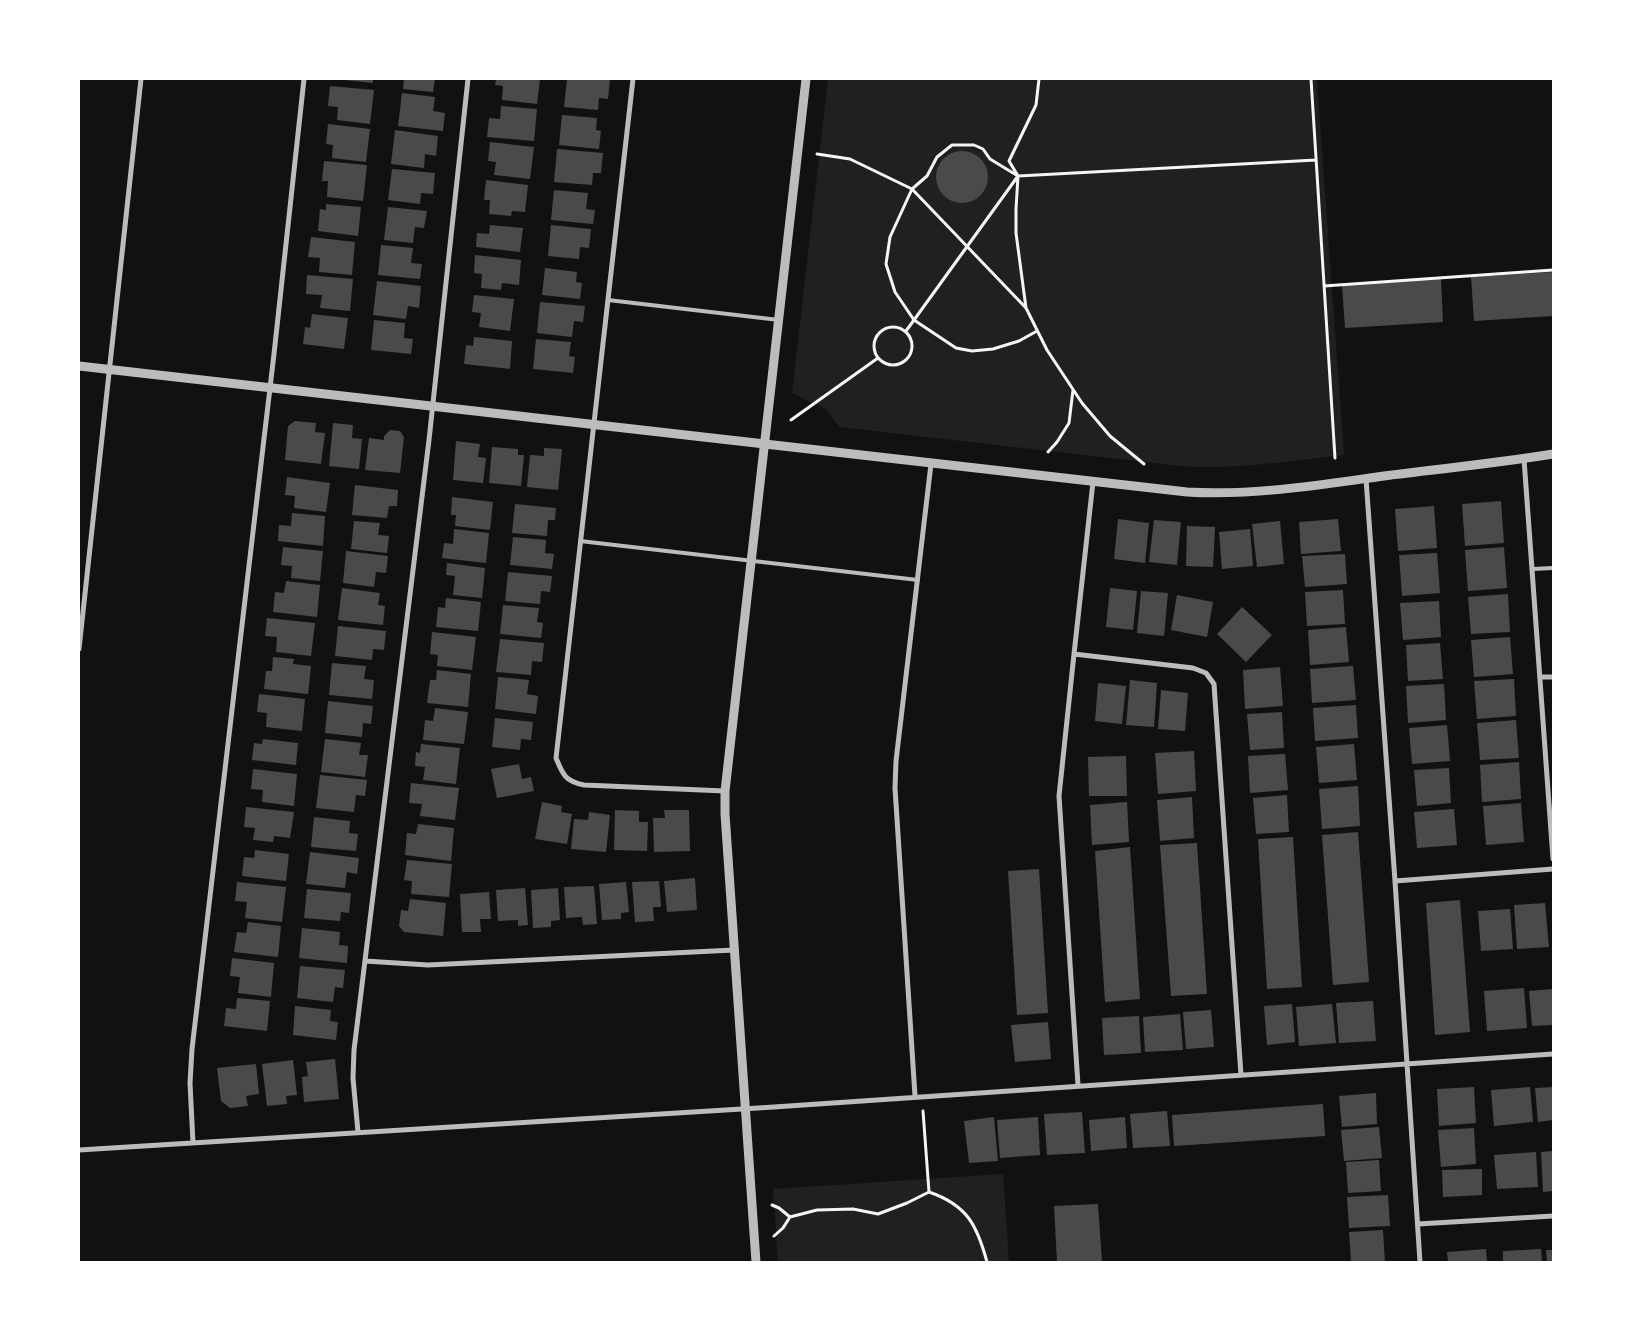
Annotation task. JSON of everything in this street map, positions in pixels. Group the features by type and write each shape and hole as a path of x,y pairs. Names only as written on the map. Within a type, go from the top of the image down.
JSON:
{"street":[{"path":"79,649 142,79"},
{"path":"193,1143 190,1083 192,1049 270,388 304,79"},
{"path":"358,1132 353,1064 432,406 468,79"},
{"path":"633,79 556,758 563,774 572,782 699,791 725,791"},
{"path":"756,1262 725,791 806,79"},
{"path":"79,366 931,464 1215,494 1366,478 1553,454"},
{"path":"1524,459 1553,859"},
{"path":"915,1096 895,788 896,761 931,464"},
{"path":"1366,478 1420,1262"},
{"path":"1078,1085 1060,796 1094,482"},
{"path":"1074,654 1193,668 1206,673 1214,684 1241,1074"},
{"path":"1540,678 1553,677"},
{"path":"1395,881 1553,869"},
{"path":"365,961 428,965 734,950"},
{"path":"79,1150 1553,1054"},
{"path":"1418,1224 1553,1216"}],"lane":[{"path":"608,300 779,320"},
{"path":"580,541 918,580"},
{"path":"1532,569 1553,568"}],"path":[{"path":"1039,79 1036,106 1009,161 1018,176 1016,234 1026,308 1047,350 1082,404 1110,436 1144,464"},
{"path":"1311,79 1335,458"},
{"path":"1037,331 1019,341 993,349 972,351 956,348 914,320 895,292 886,264 890,237 912,189 927,176 937,157 952,145 974,145 983,149 990,159 1018,176 1316,160"},
{"path":"818,154 850,158 912,189 1026,308"},
{"path":"906,331 1018,176"},
{"path":"1324,286 1553,270"},
{"path":"895,326 906,331 911,340 912,348 910,355 905,361 891,365 884,363 878,358 874,351 874,344 876,336 880,331 887,327 895,326"},
{"path":"791,420 878,358"},
{"path":"1048,452 1069,423 1073,389"},
{"path":"923,1111 929,1192"},
{"path":"774,1236 783,1228 790,1217 817,1210 852,1209 878,1214 929,1192 950,1200 971,1220 977,1230 988,1262"},
{"path":"772,1205 790,1217"}],"shaded area":[{"path":"828,79 1317,79 1344,455 1242,466 1180,466 839,427 826,409 792,393"},
{"path":"1003,1174 1009,1262 778,1262 773,1189"}],"building":[{"path":"373,79 373,83 344,80"},
{"path":"404,79 435,79 433,92 403,89"},
{"path":"496,79 540,79 537,104 502,100 503,86 495,85"},
{"path":"567,79 610,79 608,99 599,98 598,110 564,107"},
{"path":"330,86 374,90 370,124 337,120 338,107 328,106"},
{"path":"402,93 435,97 433,111 445,113 443,131 398,126"},
{"path":"501,106 537,109 534,141 487,137 489,118 500,119"},
{"path":"562,115 597,118 596,130 601,131 599,149 559,145"},
{"path":"328,124 370,129 366,162 332,158 333,145 326,144"},
{"path":"395,130 438,136 436,156 425,154 424,168 391,164"},
{"path":"490,142 534,147 530,179 494,175 496,162 488,161"},
{"path":"557,149 603,153 601,173 593,173 592,185 554,182"},
{"path":"957,151 967,151 981,158 988,172 988,182 981,196 967,203 957,203 947,199 940,192 936,182 936,172 940,162 947,155"},
{"path":"324,161 367,165 363,201 327,197 328,181 322,181"},
{"path":"392,169 435,173 433,194 421,193 420,204 388,200"},
{"path":"486,180 528,185 525,212 512,211 511,216 489,214 490,200 484,200"},
{"path":"554,190 588,193 586,209 595,210 593,224 551,220"},
{"path":"326,204 361,207 358,236 318,231 320,209 326,210"},
{"path":"388,207 427,211 424,228 415,227 413,243 384,240"},
{"path":"490,225 523,228 520,252 476,247 477,233 489,234"},
{"path":"551,225 591,229 589,248 580,247 579,259 548,256"},
{"path":"311,237 355,242 352,275 319,272 320,258 308,257"},
{"path":"381,245 413,248 411,263 422,264 420,279 378,275"},
{"path":"475,255 521,260 519,285 502,283 501,290 481,288 482,274 474,273"},
{"path":"545,268 577,272 576,282 582,283 580,299 542,295"},
{"path":"1553,272 1553,316 1474,321 1471,277"},
{"path":"307,275 353,279 350,311 320,308 322,295 306,294"},
{"path":"1441,278 1443,322 1345,328 1342,285"},
{"path":"377,281 421,286 419,308 408,306 406,319 373,315"},
{"path":"474,295 514,299 510,331 479,327 481,313 472,312"},
{"path":"540,302 585,306 583,322 574,321 572,337 537,333"},
{"path":"312,314 348,318 344,349 303,344 305,327 310,328"},
{"path":"374,320 405,323 404,338 413,339 411,354 371,350"},
{"path":"474,337 512,341 510,369 464,364 466,345 473,346"},
{"path":"536,339 571,342 569,356 575,357 573,373 533,369"},
{"path":"295,421 316,423 315,432 325,433 321,464 285,460 288,426"},
{"path":"333,423 353,425 352,438 362,439 359,469 329,466"},
{"path":"390,430 400,431 404,437 400,473 365,470 369,438 384,440 384,436"},
{"path":"456,441 480,444 478,457 486,458 483,483 453,480"},
{"path":"492,447 518,449 518,455 524,455 521,486 489,483"},
{"path":"544,448 562,449 558,490 527,487 530,455 544,456"},
{"path":"287,477 330,483 326,512 294,508 295,496 285,495"},
{"path":"355,485 398,490 397,506 389,506 387,518 352,515"},
{"path":"452,497 493,502 490,530 455,526 456,515 451,515"},
{"path":"1501,501 1504,543 1465,546 1462,504"},
{"path":"515,504 556,508 555,520 548,520 547,536 512,533"},
{"path":"1434,506 1437,548 1398,551 1395,509"},
{"path":"292,513 325,516 323,546 278,541 279,525 291,526"},
{"path":"1118,519 1149,523 1145,563 1114,559"},
{"path":"1338,519 1341,551 1301,554 1299,522"},
{"path":"1154,520 1181,522 1177,565 1149,562"},
{"path":"354,521 380,523 378,535 389,536 387,553 351,549"},
{"path":"1280,521 1284,564 1257,567 1252,524"},
{"path":"1187,526 1215,527 1213,567 1186,566"},
{"path":"454,529 489,533 486,563 442,558 444,543 453,544"},
{"path":"1250,529 1253,566 1222,569 1219,532"},
{"path":"513,537 546,540 545,553 554,554 552,569 510,565"},
{"path":"283,547 323,551 320,581 291,578 292,566 281,565"},
{"path":"1504,547 1507,588 1468,591 1465,550"},
{"path":"346,551 388,556 386,573 376,572 374,587 343,583"},
{"path":"1437,553 1440,593 1402,596 1399,555"},
{"path":"1345,554 1347,584 1305,587 1302,556"},
{"path":"447,563 485,568 482,598 453,595 455,576 446,575"},
{"path":"508,572 552,576 550,592 541,591 540,604 505,601"},
{"path":"286,581 320,585 317,617 273,612 275,592 284,593"},
{"path":"342,588 380,593 378,605 385,606 383,625 338,620"},
{"path":"1110,588 1137,591 1133,630 1106,627"},
{"path":"1343,590 1345,624 1307,626 1305,592"},
{"path":"1141,591 1168,593 1164,636 1137,633"},
{"path":"1508,594 1510,632 1471,634 1468,597"},
{"path":"1177,595 1213,602 1207,637 1171,630"},
{"path":"446,598 481,602 478,631 436,627 438,607 445,608"},
{"path":"1439,601 1441,637 1403,640 1400,603"},
{"path":"503,605 539,608 537,622 543,623 541,638 500,634"},
{"path":"1242,607 1272,635 1246,662 1217,634"},
{"path":"267,618 315,623 311,656 276,652 277,637 265,636"},
{"path":"338,626 386,631 384,650 373,649 372,660 335,656"},
{"path":"1346,627 1349,662 1310,665 1308,630"},
{"path":"432,632 476,637 472,670 437,666 438,655 430,654"},
{"path":"1510,637 1513,674 1474,677 1471,640"},
{"path":"500,639 544,643 542,662 532,661 531,675 496,672"},
{"path":"1440,643 1443,679 1408,681 1406,645"},
{"path":"273,657 294,659 293,664 311,666 308,694 264,689 266,671 272,671"},
{"path":"332,663 366,666 364,679 374,680 372,699 329,695"},
{"path":"1353,666 1356,700 1312,703 1310,669"},
{"path":"1280,667 1283,706 1245,709 1243,670"},
{"path":"437,670 471,674 468,707 427,703 430,680 436,680"},
{"path":"498,677 529,680 527,694 538,696 536,714 495,709"},
{"path":"1514,679 1516,716 1477,719 1474,681"},
{"path":"1130,680 1157,683 1154,727 1126,725"},
{"path":"1098,683 1126,686 1122,724 1095,721"},
{"path":"1444,684 1446,720 1408,723 1406,686"},
{"path":"1161,690 1188,693 1185,731 1158,729"},
{"path":"259,694 305,699 302,731 266,727 267,713 257,712"},
{"path":"328,701 373,706 371,724 363,723 362,737 325,733"},
{"path":"1356,705 1358,738 1315,741 1313,708"},
{"path":"435,708 468,712 464,744 423,740 425,720 433,721"},
{"path":"1282,712 1284,748 1250,750 1247,714"},
{"path":"495,718 533,722 531,740 521,739 520,750 492,747"},
{"path":"1516,720 1519,758 1480,760 1477,723"},
{"path":"1447,725 1450,761 1412,764 1409,728"},
{"path":"263,739 298,743 296,765 252,760 254,743 262,744"},
{"path":"325,739 361,743 359,755 368,755 365,777 321,772"},
{"path":"421,744 460,748 456,784 423,780 425,767 415,766 416,752 420,753"},
{"path":"1354,744 1357,780 1319,783 1316,747"},
{"path":"1194,751 1196,791 1158,794 1155,753"},
{"path":"1285,754 1288,790 1250,793 1248,756"},
{"path":"1126,756 1127,796 1089,796 1088,757"},
{"path":"1519,762 1521,799 1482,802 1480,765"},
{"path":"519,764 522,779 531,777 534,791 497,798 491,769"},
{"path":"1449,768 1451,803 1417,806 1414,770"},
{"path":"253,769 297,774 294,806 262,802 263,790 251,789"},
{"path":"320,775 367,780 365,796 356,795 354,812 316,808"},
{"path":"411,783 459,788 455,820 420,816 422,804 409,803"},
{"path":"1358,786 1360,826 1322,829 1319,789"},
{"path":"1287,795 1289,832 1256,834 1253,798"},
{"path":"1192,797 1194,838 1160,841 1157,800"},
{"path":"542,802 562,806 561,812 572,814 567,844 535,839"},
{"path":"1127,802 1129,842 1092,845 1090,805"},
{"path":"1521,803 1524,842 1486,845 1483,806"},
{"path":"246,807 294,812 290,838 274,836 273,842 253,840 255,828 244,827"},
{"path":"1454,809 1457,845 1417,848 1414,812"},
{"path":"615,810 639,811 639,822 648,822 647,851 614,850"},
{"path":"664,810 689,810 690,851 654,852 653,818 665,818"},
{"path":"589,812 610,815 606,852 571,849 574,819 588,820"},
{"path":"314,817 350,821 349,833 358,834 356,851 311,847"},
{"path":"418,824 454,828 451,861 405,855 407,833 416,834"},
{"path":"1358,832 1369,982 1333,985 1322,835"},
{"path":"1293,837 1302,987 1267,989 1258,839"},
{"path":"1197,843 1207,994 1171,996 1160,845"},
{"path":"1130,847 1140,999 1105,1002 1095,851"},
{"path":"255,850 289,854 286,881 242,876 244,857 254,858"},
{"path":"310,852 359,858 357,874 347,872 345,888 306,884"},
{"path":"407,860 452,864 449,897 411,894 412,881 404,880"},
{"path":"1039,869 1048,1013 1017,1015 1008,871"},
{"path":"695,878 697,910 667,912 664,881"},
{"path":"659,881 661,907 653,907 654,921 635,922 632,882"},
{"path":"237,882 286,887 282,922 245,918 247,902 235,901"},
{"path":"626,882 629,912 621,913 621,919 602,920 599,884"},
{"path":"594,886 597,924 583,925 582,917 566,918 564,887"},
{"path":"525,888 528,925 518,926 518,920 498,921 496,890"},
{"path":"558,888 560,920 551,921 551,927 533,928 531,890"},
{"path":"307,889 351,893 349,913 341,912 340,921 304,918"},
{"path":"489,892 491,919 480,919 481,932 462,932 460,894"},
{"path":"410,899 446,903 443,936 404,932 399,926 401,910 408,911"},
{"path":"1460,900 1470,1032 1435,1035 1426,903"},
{"path":"1545,903 1549,947 1517,949 1514,905"},
{"path":"1510,909 1513,949 1481,951 1478,911"},
{"path":"248,922 281,926 278,957 234,952 237,932 246,933"},
{"path":"302,928 340,932 339,945 348,946 347,963 299,958"},
{"path":"232,958 274,963 271,997 238,993 240,977 230,976"},
{"path":"300,966 345,970 343,988 335,987 333,1002 297,998"},
{"path":"1524,988 1527,1028 1487,1031 1484,991"},
{"path":"1553,989 1553,1025 1532,1026 1529,991"},
{"path":"237,998 270,1001 267,1031 224,1026 226,1008 236,1009"},
{"path":"1373,1001 1376,1041 1339,1043 1336,1003"},
{"path":"1292,1004 1295,1042 1267,1045 1264,1006"},
{"path":"1332,1004 1336,1043 1299,1046 1296,1007"},
{"path":"295,1006 331,1010 330,1021 338,1022 336,1040 293,1035"},
{"path":"1211,1010 1214,1047 1186,1049 1183,1012"},
{"path":"1180,1014 1183,1050 1145,1052 1143,1017"},
{"path":"1139,1016 1141,1053 1104,1055 1102,1018"},
{"path":"1048,1022 1051,1059 1015,1062 1011,1025"},
{"path":"335,1059 339,1099 304,1102 302,1077 308,1076 306,1062"},
{"path":"293,1060 297,1095 286,1096 287,1104 267,1106 262,1064"},
{"path":"256,1064 259,1094 246,1096 248,1106 230,1108 221,1101 217,1068"},
{"path":"1474,1087 1476,1123 1439,1126 1437,1089"},
{"path":"1530,1087 1533,1122 1494,1126 1491,1090"},
{"path":"1553,1087 1553,1120 1538,1122 1535,1088"},
{"path":"1376,1093 1377,1124 1342,1127 1339,1096"},
{"path":"1323,1104 1325,1136 1174,1146 1172,1115"},
{"path":"1167,1111 1170,1146 1133,1148 1130,1114"},
{"path":"1082,1112 1085,1153 1047,1155 1044,1114"},
{"path":"994,1117 998,1161 969,1163 964,1121"},
{"path":"1038,1117 1040,1155 1000,1158 997,1120"},
{"path":"1125,1117 1127,1148 1091,1151 1089,1120"},
{"path":"1379,1127 1382,1158 1344,1161 1341,1130"},
{"path":"1474,1128 1476,1164 1441,1167 1438,1130"},
{"path":"1553,1151 1553,1191 1543,1192 1541,1152"},
{"path":"1536,1152 1538,1187 1497,1189 1494,1155"},
{"path":"1379,1160 1381,1191 1348,1193 1346,1162"},
{"path":"1482,1169 1482,1195 1443,1197 1442,1170"},
{"path":"1388,1195 1390,1226 1349,1228 1347,1197"},
{"path":"1098,1204 1102,1262 1057,1262 1054,1206"},
{"path":"1383,1230 1385,1262 1351,1262 1349,1232"},
{"path":"1486,1249 1487,1262 1448,1262 1447,1252"},
{"path":"1541,1249 1542,1262 1503,1262 1503,1251"},
{"path":"1546,1250 1553,1250 1553,1262 1547,1262"}]}
